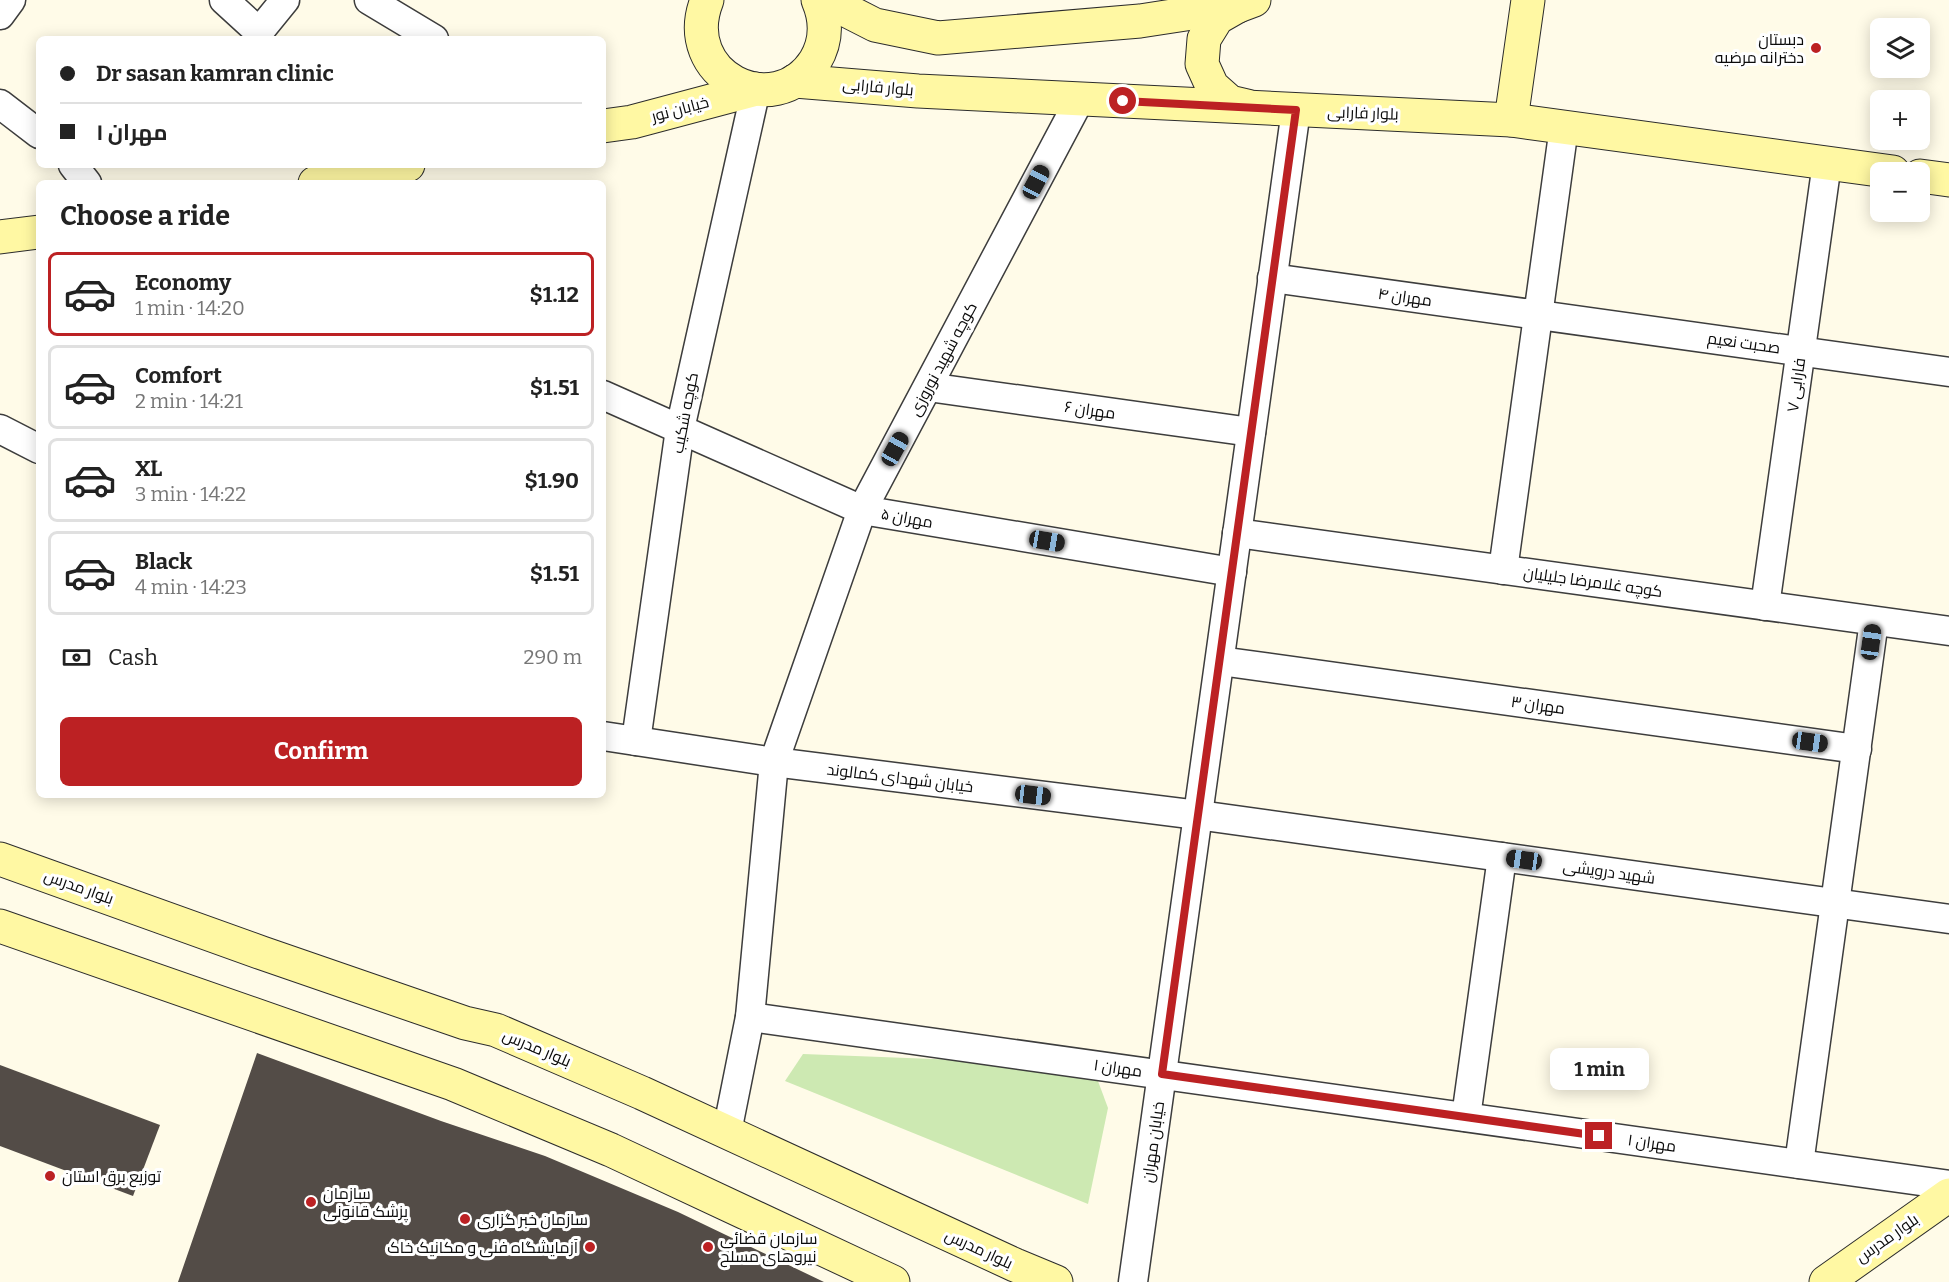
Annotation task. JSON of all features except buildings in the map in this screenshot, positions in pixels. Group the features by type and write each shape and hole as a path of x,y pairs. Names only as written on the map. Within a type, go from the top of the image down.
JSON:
{"street":[{"path":"0,15 11,0"},
{"path":"224,0 258,32 285,0"},
{"path":"369,0 429,36"},
{"path":"707,0 702,14 701,35 706,55 719,72 736,84 756,89"},
{"path":"795,81 810,68 820,51 825,33 824,14 818,0"},
{"path":"826,0 875,25 938,38 1140,21 1246,3"},
{"path":"1511,120 1528,0"},
{"path":"1246,3 1217,18 1204,39 1202,64 1212,86 1230,102 1254,108"},
{"name":"خیابان نور","path":"606,126 632,122 756,89 777,88 795,81"},
{"name":"بلوار فارابی","path":"795,81 918,91 1511,120 1870,169"},
{"name":"کوچه شکیب","path":"636,741 680,429 756,89"},
{"name":"کوچه شهید نوروزی","path":"727,1132 750,1017 774,762 862,510 1080,99"},
{"path":"0,104 36,132"},
{"name":"خیابان مهران","path":"1133,1282 1296,110"},
{"path":"1503,570 1564,127"},
{"name":"فارابی ۷","path":"1766,606 1827,163"},
{"path":"75,168 85,180"},
{"path":"330,180 392,168"},
{"path":"1930,177 1949,180"},
{"path":"0,237 36,232"},
{"name":"مهران ۴","path":"1272,278 1539,315"},
{"name":"صحبت نعیم","path":"1539,315 1949,372"},
{"name":"مهران ۶","path":"928,387 1251,432"},
{"name":"مهران ۵","path":"606,396 862,510 1232,572"},
{"path":"0,429 36,447"},
{"name":"کوچه غلامرضا جلیلیان","path":"1237,533 1949,632"},
{"path":"1799,1164 1874,621"},
{"name":"مهران ۳","path":"1220,661 1857,749"},
{"name":"خیابان شهدای کمالوند","path":"606,736 774,762 1198,815"},
{"name":"شهید درویشی","path":"1198,815 1949,919"},
{"path":"1466,1117 1502,857"},
{"name":"بلوار مدرس","path":"0,859 442,1016 496,1030 642,1093 1056,1282"},
{"path":"0,926 453,1084 611,1150 893,1282"},
{"name":"مهران ۱","path":"750,1017 1949,1185"},
{"name":"بلوار مدرس","path":"1826,1282 1949,1195"}],"green space":[{"path":"803,1054 1092,1065 1108,1108 1088,1204 785,1081"}],"place":[{"name":"دبستان دخترانه مرضیه","path":"1816,48"},
{"name":"توزیع برق استان","path":"50,1176"},
{"name":"سازمان پزشک قانونی","path":"311,1202"},
{"name":"سازمان خبر گزاری","path":"465,1219"},
{"name":"آزمایشگاه فنی و مکانیک خاک","path":"590,1247"},
{"name":"سازمان قضائی نیروهای مسلح","path":"708,1247"}],"route":[{"path":"1123,101 1296,110 1162,1074 1599,1136"}]}
